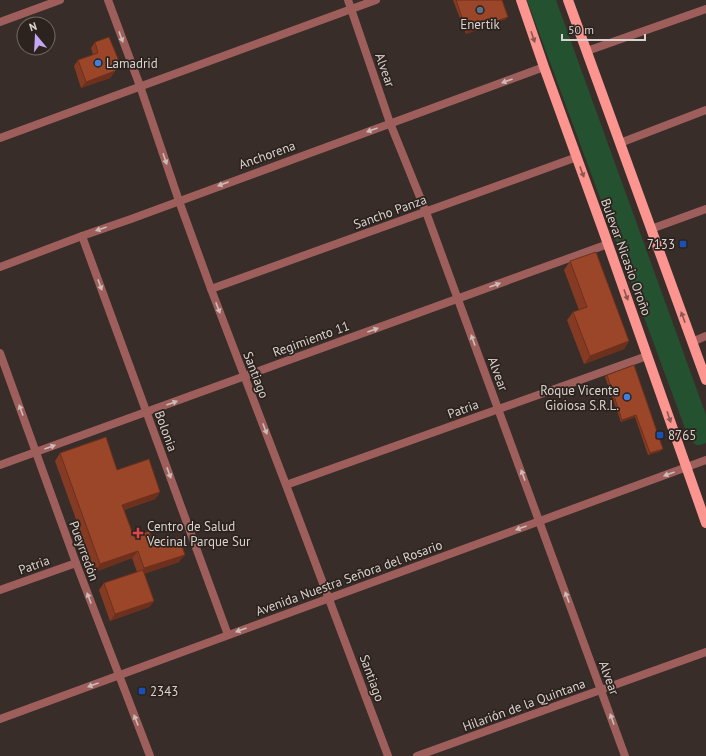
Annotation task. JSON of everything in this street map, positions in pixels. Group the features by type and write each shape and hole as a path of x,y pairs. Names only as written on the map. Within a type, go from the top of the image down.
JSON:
{"main road":[{"name":"Bulevar Nicasio Oroño","path":"521,0 706,523"},
{"path":"568,0 706,380"}],"street":[{"path":"0,22 60,0"},
{"name":"Santiago","path":"108,0 140,86 211,289 388,756"},
{"name":"Alvear","path":"348,0 390,123 426,212 625,756"},
{"path":"0,138 376,0"},
{"path":"587,51 706,9"},
{"name":"Anchorena","path":"0,267 544,67"},
{"path":"620,143 706,110"},
{"name":"Sancho Panza","path":"211,289 577,157"},
{"path":"651,230 706,209"},
{"name":"Bolonia","path":"82,236 228,635"},
{"name":"Regimiento 11","path":"0,465 608,244"},
{"path":"692,342 706,336"},
{"name":"Pueyrredón","path":"0,353 2,365 150,756"},
{"name":"Patria","path":"286,485 647,356"},
{"name":"Avenida Nuestra Señora del Rosario","path":"0,719 706,460"},
{"name":"Patria","path":"0,590 76,563"},
{"name":"Hilarión de la Quintana","path":"418,756 706,652"}],"green space":[{"path":"527,0 556,0 706,415 706,443 696,445 689,439"}],"building":[{"name":"Enertik","path":"456,0 502,0 508,17 467,32"},
{"name":"Lamadrid","path":"109,37 119,61 115,71 86,82 78,60 98,53 95,42"},
{"path":"596,252 629,341 590,356 573,312 587,307 570,261"},
{"name":"Roque Vicente Gioiosa S.R.L.","path":"634,365 663,449 650,453 636,415 622,420 607,375"},
{"path":"106,437 117,470 149,459 160,492 122,505 134,537 149,531 154,545 179,537 185,555 144,568 138,551 100,564 60,453"},
{"path":"143,570 154,601 115,614 104,583"}],"place":[{"name":"Enertik","path":"480,10"},
{"name":"Lamadrid","path":"98,63"},
{"name":"7133","path":"683,244"},
{"name":"Roque Vicente Gioiosa S.R.L.","path":"627,397"},
{"name":"8765","path":"660,435"},
{"name":"Centro de Salud Vecinal Parque Sur","path":"138,533"},
{"name":"2343","path":"142,691"}]}
